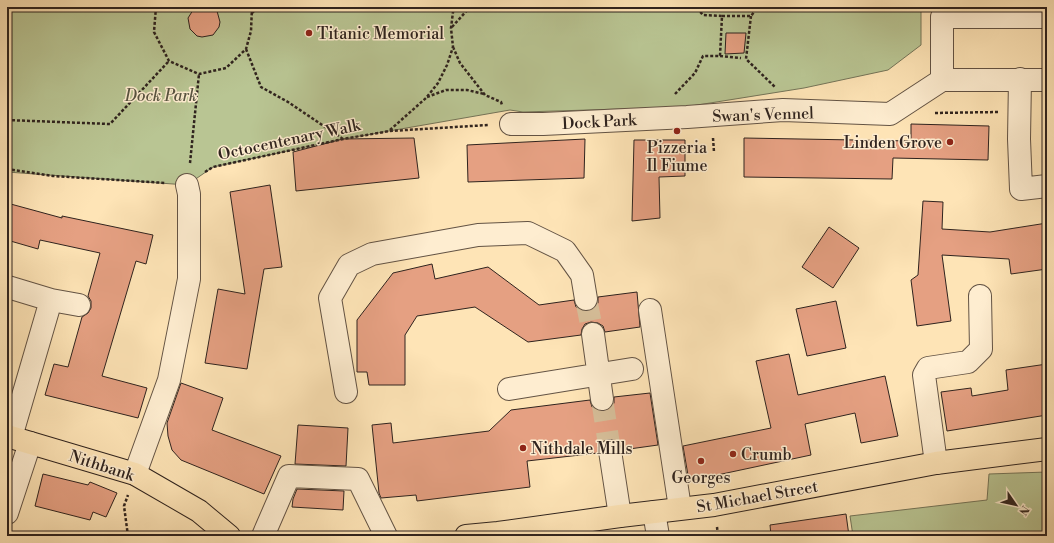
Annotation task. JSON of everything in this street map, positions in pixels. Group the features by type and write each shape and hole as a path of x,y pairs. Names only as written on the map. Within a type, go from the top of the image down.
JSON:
{"main road":[{"name":"Nithbank","path":"16,439 135,474 199,511 229,536"},
{"name":"St Michael Street","path":"466,536 680,508 714,505 936,463 1047,449"}],"street":[{"path":"1047,17 942,17 942,80 1047,80"},
{"path":"1020,79 1019,139 1021,189 1047,186"},
{"name":"Swan's Vennel","path":"687,117 783,110 890,114 942,80"},
{"name":"Dock Park","path":"511,124 543,124 687,117"},
{"path":"135,474 170,380 189,279 189,194 187,185"},
{"path":"346,392 330,298 349,265 372,254 478,235 528,233 565,251 582,276 586,298"},
{"path":"8,287 50,300 79,305"},
{"path":"936,463 924,374 928,368 968,362 982,349 980,296"},
{"path":"7,513 16,439 50,300"},
{"path":"650,310 680,508"},
{"path":"593,334 602,399"},
{"path":"509,389 632,369"},
{"path":"610,451 620,516"},
{"path":"263,536 290,476 358,479 386,536"},
{"path":"654,512 658,536"}],"path":[{"path":"156,7 154,32 169,61 199,74 226,68 246,49 251,31 252,7"},
{"path":"252,14 258,7"},
{"path":"451,7 453,12 451,28 453,47 460,63 485,95"},
{"path":"451,28 470,7"},
{"path":"696,7 703,15 750,16"},
{"path":"758,7 750,16 746,59 779,92 783,110"},
{"path":"720,56 722,16"},
{"path":"390,131 426,98 438,83 448,65 453,47"},
{"path":"246,49 262,87 288,102 343,139"},
{"path":"671,97 677,93 695,73 703,56 741,58"},
{"path":"7,120 110,124 169,61"},
{"path":"7,169 53,176 187,185 199,74"},
{"path":"426,98 446,90 466,90 485,95 501,102 511,124"},
{"path":"928,113 1019,112"},
{"name":"Octocentenary Walk","path":"187,185 213,167 343,139 390,131 511,124"},
{"path":"128,536 124,506 135,474"}],"green space":[{"name":"Dock Park","path":"7,7 921,7 921,45 888,70 804,88 685,107 523,112 510,110 343,139 213,167 187,185 7,172"},
{"path":"1047,472 1047,536 853,536 850,516 987,500 989,474"}],"building":[{"path":"195,7 212,7 217,11 220,22 219,27 213,35 202,37 197,36 190,29 188,18"},
{"path":"726,33 746,33 744,53 725,54"},
{"path":"911,124 989,126 988,160 893,158 892,179 744,177 744,138 911,141"},
{"path":"414,138 419,178 296,191 293,152 343,139"},
{"path":"585,139 584,178 468,182 467,145"},
{"path":"634,140 685,140 685,176 659,177 660,218 632,221"},
{"path":"270,185 282,267 264,269 247,369 205,363 218,289 245,294 230,192"},
{"path":"923,201 943,202 942,229 990,232 1047,223 1047,269 1011,274 1009,259 942,255 951,321 917,326 911,280 918,275"},
{"path":"7,203 62,218 62,216 153,235 146,264 136,261 102,376 147,388 138,418 45,395 54,364 68,367 82,317 88,313 91,308 91,301 88,296 100,253 40,240 38,249 7,240"},
{"path":"829,227 859,248 833,288 802,267"},
{"path":"432,264 435,279 488,267 539,305 574,300 576,307 582,311 588,311 594,308 598,303 598,297 637,292 640,327 605,332 603,326 598,323 591,322 585,324 581,335 528,342 475,307 417,316 405,335 405,385 369,385 367,372 357,372 357,320 393,273"},
{"path":"836,301 846,348 807,356 796,309"},
{"path":"789,354 798,395 885,376 898,436 861,443 855,413 805,424 811,455 689,481 683,446 771,428 756,361"},
{"path":"1047,364 1047,415 947,431 941,392 971,388 972,396 1008,390 1006,370"},
{"path":"181,383 223,398 212,430 281,456 264,494 181,460 172,450 168,436 167,423"},
{"name":"Nithdale Mills","path":"650,393 658,445 622,450 619,443 614,439 608,439 602,442 598,447 598,453 527,461 530,487 417,501 416,495 381,498 379,493 372,425 391,423 393,443 489,431 511,410 590,400 592,407 603,411 610,409 614,403 614,397"},
{"path":"298,425 348,428 346,466 295,464"},
{"path":"43,474 88,485 90,482 117,493 106,517 93,512 90,520 35,506"},
{"path":"297,489 344,491 343,510 292,507"},
{"path":"846,514 849,536 771,536 770,525"}],"tunnel":[{"path":"586,299 593,334"},
{"path":"602,399 610,451"}],"place":[{"name":"Titanic Memorial","path":"309,33"},
{"name":"Pizzeria Il Fiume","path":"677,131"},
{"name":"Linden Grove","path":"950,142"},
{"name":"Nithdale Mills","path":"523,448"},
{"name":"Crumb","path":"733,454"},
{"name":"Georges","path":"701,461"}]}
